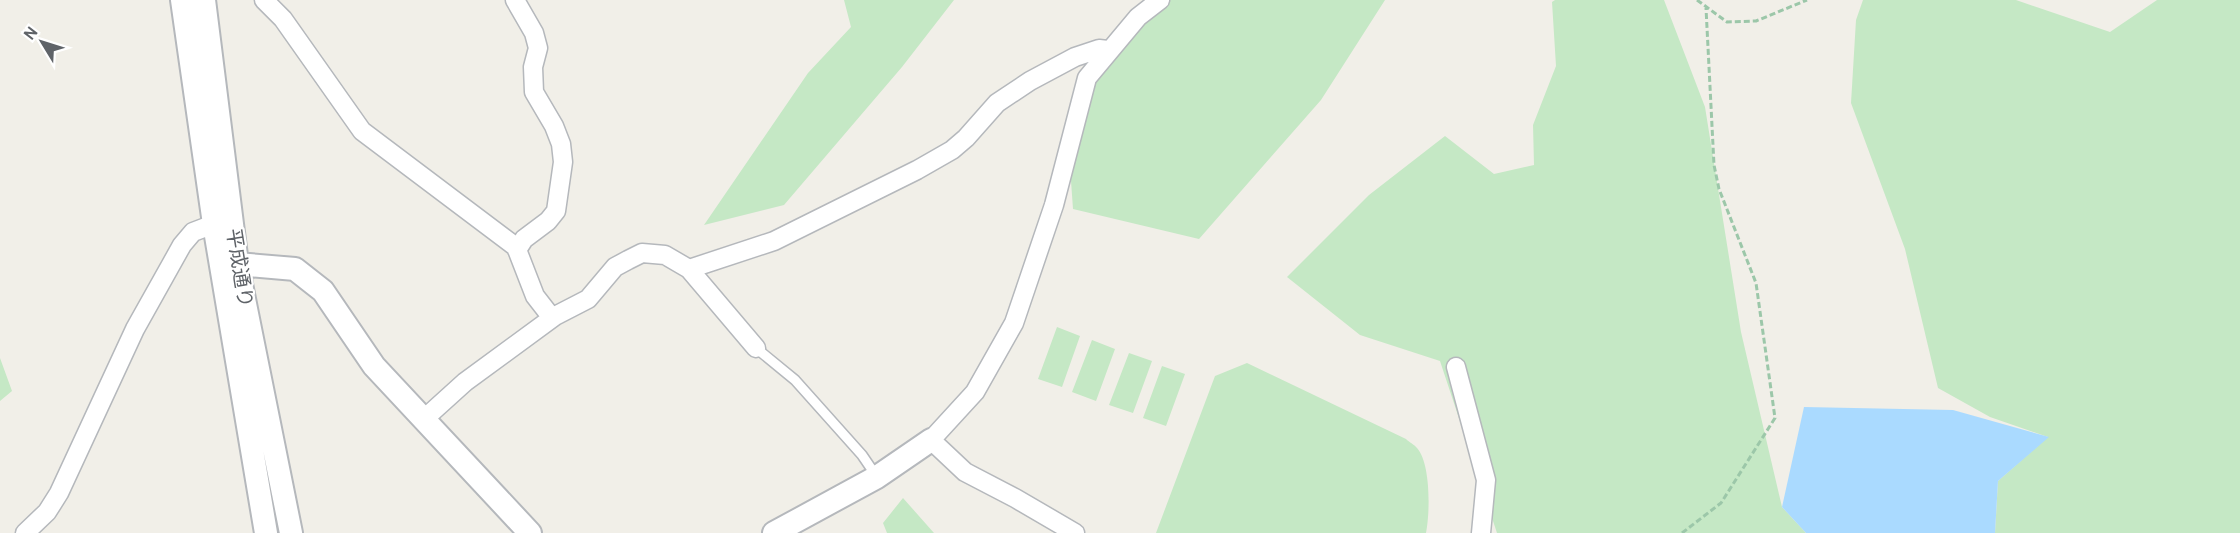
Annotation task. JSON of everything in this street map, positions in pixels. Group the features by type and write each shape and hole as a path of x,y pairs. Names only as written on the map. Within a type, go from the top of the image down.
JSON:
{"street":[{"name":"平成通り","path":"182,0 214,224 266,533"},
{"name":"平成通り","path":"204,0 237,264 291,533"},
{"path":"264,0 283,19 362,131 517,250 535,296 549,314 555,316"},
{"path":"515,0 534,33 538,48 533,67 534,92 554,126 561,144 563,162 556,211 524,239 517,250"},
{"path":"774,533 877,477 931,440 975,392 1014,323 1054,205 1087,78 1108,50 1138,17 1160,0"},
{"path":"689,269 774,241 917,170 952,150 966,138 997,103 1030,81 1075,57 1099,49 1108,50"},
{"path":"26,533 47,512 59,493 135,329 182,245 193,232 214,224"},
{"path":"423,420 465,382 555,316 588,299 615,267 642,253 665,255 689,269 756,348"},
{"path":"237,264 295,269 323,291 374,366 530,533"},
{"path":"1456,367 1486,480 1480,533"},
{"path":"931,440 965,472 1075,533"}],"lane":[{"path":"756,348 795,380 862,455 877,477"}],"path":[{"path":"1697,0 1727,21 1756,21 1807,0"},
{"path":"1682,533 1721,503 1774,418 1756,283 1719,189 1714,165 1706,8"}],"green space":[{"path":"844,0 954,0 902,67 784,205 704,225 808,73 851,27"},
{"path":"1158,0 1385,0 1321,100 1199,239 1073,209 1070,167 1098,75"},
{"path":"1555,0 1664,0 1705,107 1741,332 1782,507 1806,533 1497,533 1440,361 1360,335 1287,277 1369,195 1445,136 1494,174 1534,165 1533,125 1556,66 1552,2"},
{"path":"1863,0 2016,0 2110,32 2157,0 2240,0 2240,533 1995,533 1998,481 2048,437 1990,417 1938,388 1905,249 1851,103 1856,20"},
{"path":"1057,327 1080,336 1062,387 1038,379"},
{"path":"1092,340 1115,349 1096,401 1072,392"},
{"path":"1129,353 1152,361 1133,413 1109,405"},
{"path":"0,358 12,391 0,401"},
{"path":"1247,363 1406,439 1416,447 1422,455 1427,477 1429,502 1426,533 1156,533 1215,376"},
{"path":"1162,366 1185,374 1166,426 1143,418"},
{"path":"903,498 934,533 887,533 883,523"}],"water":[{"path":"1804,407 1953,410 2049,437 1998,481 1995,533 1806,533 1782,507"}]}
